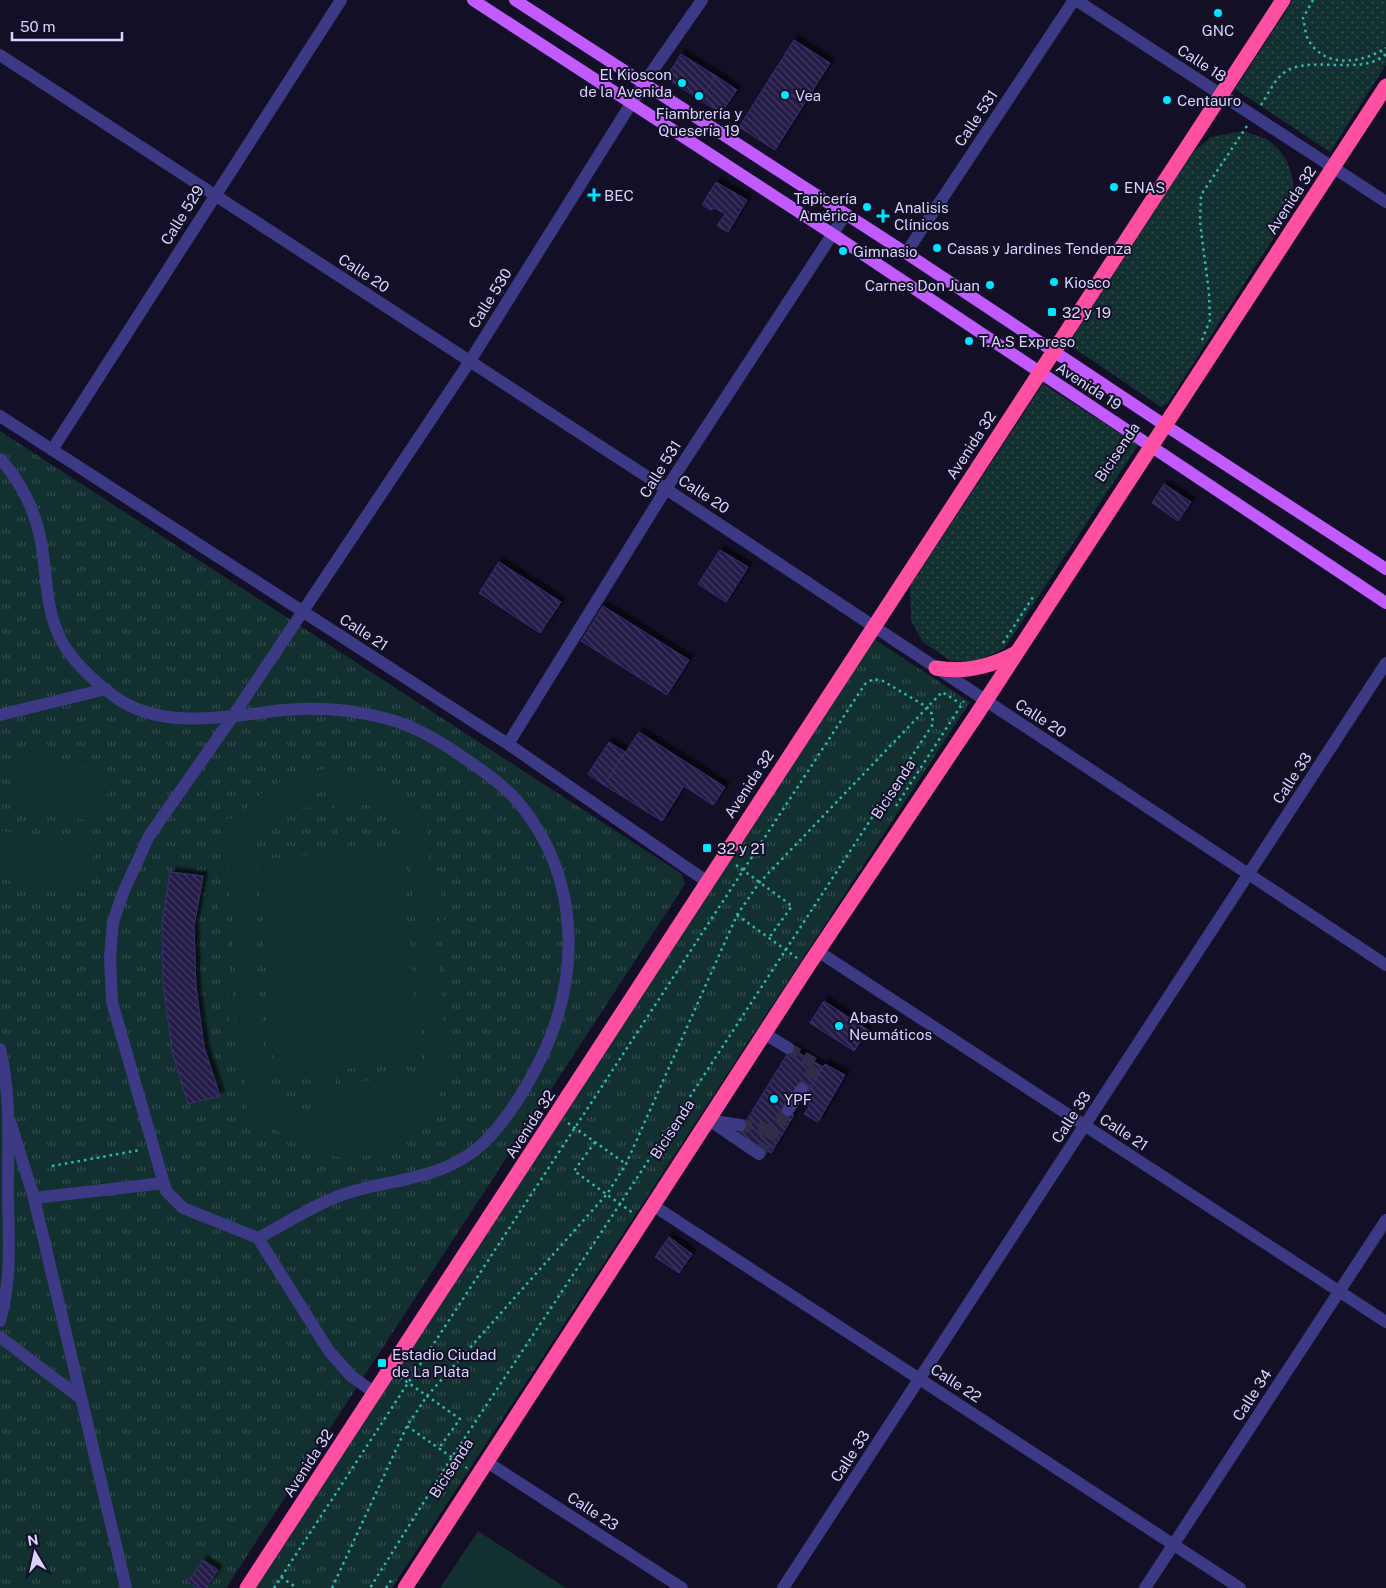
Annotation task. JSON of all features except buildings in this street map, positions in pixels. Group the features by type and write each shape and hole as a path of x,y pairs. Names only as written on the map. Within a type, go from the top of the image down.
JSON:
{"highway":[{"name":"Avenida 32","path":"247,1588 557,1115 722,856 1283,0"},
{"name":"Avenida 32","path":"406,1588 765,1034 803,962 819,952 977,714 1386,86"},
{"path":"936,668 962,670 988,666 1016,653"}],"main road":[{"name":"Avenida 19","path":"473,0 831,233 1386,603"},
{"name":"Avenida 19","path":"515,0 906,253 1053,352 1386,569"}],"street":[{"name":"Calle 529","path":"52,450 341,0"},
{"name":"Calle 530","path":"258,1238 183,1208 166,1191 112,1002 110,957 113,922 123,893 149,836 233,716 470,361 644,84 702,0"},
{"name":"Calle 18","path":"1075,0 1386,202"},
{"name":"Calle 531","path":"906,253 1075,0"},
{"name":"Calle 20","path":"0,55 666,489 1386,965"},
{"name":"Calle 531","path":"508,744 666,489 831,233 845,215"},
{"name":"Calle 21","path":"0,416 508,744 706,881"},
{"path":"0,459 14,474 34,517 41,538 49,606 61,640 85,672 118,700 150,713 190,718 233,716 287,710 330,709 386,718 440,740 483,771 518,802 543,840 560,881 569,926 568,971 559,1015 545,1052 497,1130 475,1150 448,1167 413,1179 352,1191 328,1201 258,1238 328,1351 350,1376 375,1393"},
{"name":"Calle 33","path":"783,1588 1386,663"},
{"path":"0,715 106,689"},
{"name":"Calle 21","path":"819,952 1386,1322"},
{"path":"765,1034 788,1048"},
{"path":"0,1048 10,1121 8,1189 10,1271 0,1321"},
{"path":"788,1110 802,1089"},
{"path":"709,1120 740,1125"},
{"path":"709,1120 759,1154"},
{"path":"10,1121 34,1198 126,1588"},
{"path":"34,1198 164,1183"},
{"name":"Calle 22","path":"654,1206 1240,1588"},
{"name":"Calle 34","path":"1146,1588 1386,1220"},
{"path":"0,1337 80,1397"},
{"name":"Calle 23","path":"488,1462 682,1588"}],"path":[{"path":"1313,0 1303,18 1308,40 1325,58 1343,61 1362,59 1386,48"},
{"path":"1200,344 1210,320 1209,294 1200,222 1201,196 1281,75 1297,67 1354,65 1380,59 1386,54"},
{"path":"988,666 1037,593"},
{"path":"274,1588 865,684 874,679 883,681 927,707 932,714 933,724 620,1204 452,1457 370,1588"},
{"name":"Bicisenda","path":"893,811 970,691"},
{"path":"332,1588 407,1426 427,1396 607,1194 626,1164 737,915 759,882 942,692 977,714"},
{"path":"722,856 792,906 769,938"},
{"path":"737,915 803,962"},
{"path":"802,950 803,962"},
{"path":"792,966 803,962"},
{"path":"557,1115 626,1164"},
{"path":"595,1142 574,1171 644,1221"},
{"path":"52,1166 154,1147"},
{"path":"626,1220 637,1204"},
{"path":"391,1370 460,1419 439,1448"},
{"path":"407,1426 478,1476"},
{"name":"Bicisenda","path":"460,1475 470,1458"},
{"path":"386,1588 396,1572"},
{"path":"281,1577 297,1588"}],"green space":[{"path":"1293,0 1386,0 1386,65 1330,152 1235,89"},
{"path":"1242,131 1268,140 1282,154 1287,162 1292,180 1292,209 1168,403 1161,407 1068,344 1193,152 1211,137"},
{"path":"1043,384 1138,445 1004,649 974,662 951,661 923,642 911,621 910,586"},
{"path":"0,431 682,874 685,884 226,1588 0,1588"},
{"path":"874,639 970,702 392,1588 256,1588"},
{"path":"21,750 113,776 101,824 7,802"},
{"path":"324,769 339,770 367,777 392,790 402,799 419,824 426,823 450,1087 442,1088 427,1118 407,1138 389,1149 369,1155 348,1157 327,1155 307,1148 288,1138 270,1125 248,1126 224,819 239,818 247,807 265,790 287,779","holes":["334,791 334,797 287,804 300,797","344,804 358,804 380,810 395,824 406,845 410,858 426,1054 422,1076 336,1084 335,1077 326,1077 327,1084 314,1086 310,1128 284,1108 267,1079 249,870 258,835 266,824 275,816 301,808 335,805 339,850 348,849"]},
{"path":"3,831 96,844 84,893 0,879 0,847"},
{"path":"400,847 420,1062 275,1075 257,860"},
{"path":"217,886 226,886 228,909 225,909 236,1036 231,1036 221,909 219,909"},
{"path":"441,890 453,1018 449,1018 437,891"},
{"path":"478,1531 566,1588 440,1588"}],"tunnel":[{"path":"788,1048 817,1065 802,1089"},
{"path":"759,1154 788,1110"},
{"path":"740,1125 775,1131"}],"place":[{"name":"GNC","path":"1218,13"},
{"name":"El Kioscon de la Avenida","path":"682,83"},
{"name":"Vea","path":"785,95"},
{"name":"Fiambrería y Quesería 19","path":"699,96"},
{"name":"Centauro","path":"1167,100"},
{"name":"ENAS","path":"1114,187"},
{"name":"BEC","path":"594,195"},
{"name":"Tapicería América","path":"867,207"},
{"name":"Analisis Clínicos","path":"883,216"},
{"name":"Casas y Jardines Tendenza","path":"937,248"},
{"name":"Gimnasio","path":"843,251"},
{"name":"Kiosco","path":"1054,282"},
{"name":"Carnes Don Juan","path":"990,285"},
{"name":"32 y 19","path":"1052,312"},
{"name":"T.A.S Expreso","path":"969,341"},
{"name":"32 y 21","path":"707,848"},
{"name":"Abasto Neumáticos","path":"839,1026"},
{"name":"YPF","path":"774,1099"},
{"name":"Estadio Ciudad de La Plata","path":"382,1363"}]}
